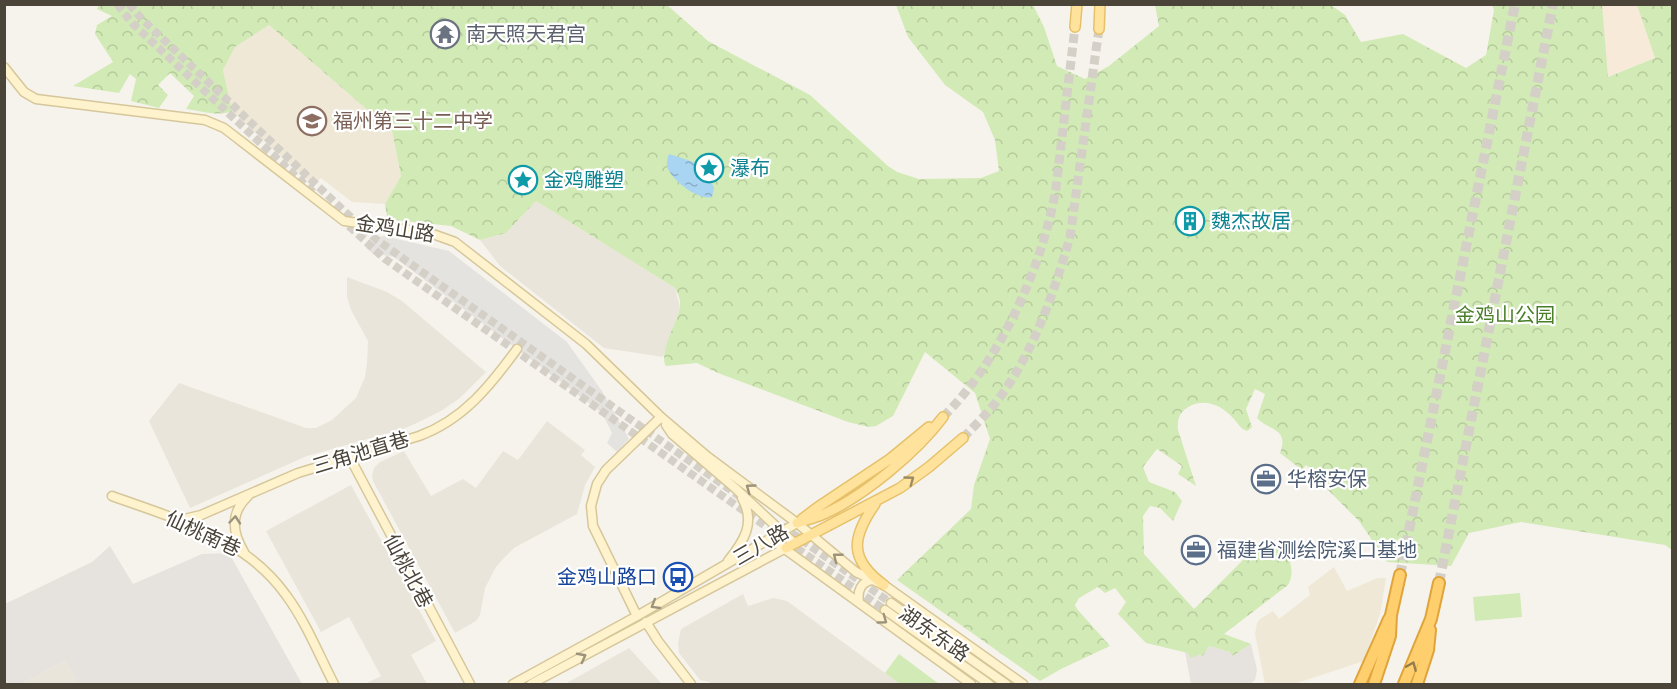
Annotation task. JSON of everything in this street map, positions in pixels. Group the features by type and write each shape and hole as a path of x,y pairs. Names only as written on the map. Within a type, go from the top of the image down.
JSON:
{"highway":[{"path":"1376,679 1390,636 1391,615 1400,575"},
{"path":"1416,684 1439,583"},
{"path":"1360,684 1391,615"},
{"path":"1404,684 1424,649"}],"main road":[{"path":"1075,27 1077,4"},
{"path":"1100,4 1100,29"},
{"path":"797,523 824,514 874,482 920,444 943,417"},
{"path":"790,546 877,501 919,474 963,438"},
{"path":"877,501 860,528 857,546 863,566 884,585"}],"street":[{"name":"金鸡山路","path":"4,67 24,92 36,99 204,120 215,124 224,128 344,221 425,232 449,239 586,344 661,417"},
{"name":"三角池直巷","path":"180,520 201,515 298,472 427,433 453,419 470,406 485,391 517,349"},
{"path":"661,417 672,434 735,488 782,533 790,546"},
{"path":"661,417 708,457 797,523"},
{"path":"637,616 592,526 591,506 597,484 606,470 661,417"},
{"name":"仙桃北巷","path":"349,456 470,684"},
{"path":"724,566 744,540 749,523 746,505 735,488"},
{"path":"244,552 237,539 234,520 236,510 252,493"},
{"name":"仙桃南巷","path":"112,496 180,520 216,536 244,552 266,570 286,594 334,684"},
{"name":"三八路","path":"513,684 637,616 797,523 856,572 884,585 1023,684"},
{"path":"771,539 790,546"},
{"name":"三八路","path":"531,684 790,546 859,602 971,684"},
{"path":"859,602 860,587 872,580"},
{"name":"湖东东路","path":"989,684 888,607 1006,684"},
{"path":"646,622 691,684"}],"shaded area":[{"path":"1602,5 1637,5 1655,58 1607,77"},
{"name":"福州第三十二中学","path":"269,25 392,131 401,176 385,204 352,202 321,178 313,185 232,111 223,70 235,47"},
{"path":"536,201 675,288 680,308 663,357 604,348 500,266 480,240 506,233"},
{"path":"384,236 449,251 567,342 602,391 629,439 617,452 607,443 612,433 602,413 394,257 383,255 378,258 366,248 379,237"},
{"path":"347,277 387,292 402,301 486,372 460,398 419,422 403,429 307,456 190,508 149,421 179,383 306,428 316,428 332,420 356,398 365,377 367,363 368,341 351,310 347,297"},
{"path":"547,421 585,450 581,455 595,467 585,485 577,514 514,548 496,567 485,588 480,615 476,621 455,633 373,481 374,468 380,462 404,451 431,496 463,479 476,488 503,451 518,460"},
{"path":"351,485 436,641 411,655 427,684 365,684 381,676 349,617 321,632 266,531"},
{"path":"110,546 133,584 202,554 229,553 302,684 78,684 65,660 22,684 5,684 5,604 92,562"},
{"path":"1334,567 1347,591 1378,578 1386,578 1380,614 1364,661 1294,684 1265,684 1255,634 1257,623 1273,611 1279,619 1310,595 1308,587"},
{"path":"743,594 748,606 773,598 787,601 900,684 712,684 700,680 679,653 678,643 681,629"},
{"path":"1251,644 1257,670 1255,680 1250,684 1191,684 1185,652 1202,656 1209,646 1230,652 1232,656"},
{"path":"629,648 662,684 565,684"},
{"path":"65,660 78,684 22,684"}],"green space":[{"name":"金鸡山公园","path":"99,5 667,5 708,41 810,95 888,166 897,172 919,179 981,178 999,171 995,140 983,112 945,85 908,37 896,5 1033,5 1044,27 1057,66 1085,79 1109,66 1159,26 1155,5 1331,5 1345,15 1361,42 1403,34 1466,68 1486,55 1494,10 1492,5 1602,5 1608,77 1655,58 1637,5 1672,5 1672,550 1665,545 1521,522 1469,533 1451,566 1387,562 1359,521 1327,489 1330,486 1306,465 1302,470 1280,453 1282,439 1280,434 1257,418 1265,394 1255,389 1246,409 1252,427 1247,431 1224,410 1213,404 1196,404 1181,413 1178,419 1178,430 1196,486 1178,474 1182,466 1157,449 1143,467 1149,482 1175,492 1182,501 1173,521 1160,508 1150,506 1143,516 1144,554 1194,609 1257,546 1267,550 1282,544 1291,569 1288,585 1224,634 1251,644 1232,656 1230,652 1209,646 1202,657 1200,654 1191,658 1188,653 1146,643 1118,614 1126,602 1115,588 1105,593 1098,587 1079,598 1075,605 1110,646 1040,681 897,580 971,509 974,485 990,439 975,393 925,352 893,416 876,426 869,427 848,422 697,363 666,366 664,361 666,346 680,307 680,299 675,288 536,201 506,233 480,240 451,226 396,220 387,216 385,204 401,176 392,131 269,25 235,47 223,70 232,111 227,113 186,109 194,96 170,73 158,85 168,95 159,108 131,101 136,79 130,74 119,93 73,86 113,62 95,34 97,25 112,16 97,9"},
{"path":"1520,593 1522,617 1475,621 1473,597"},
{"path":"899,654 939,684 900,684 885,673"}],"water":[{"path":"669,154 697,163 704,162 709,157 720,158 721,165 712,183 714,188 712,197 700,196 675,179 667,167"}],"tunnel":[{"path":"117,4 132,23 316,195"},
{"path":"129,4 142,19 377,240 739,496"},
{"path":"1400,575 1515,4"},
{"path":"1439,583 1553,4"},
{"path":"943,417 983,369 1000,340 1030,280 1041,249 1056,188 1075,27"},
{"path":"963,438 997,401 1010,383 1032,343 1057,280 1070,237 1099,29"},
{"path":"340,218 385,259 885,610"},
{"path":"782,526 891,603"}],"place":[{"name":"南天照天君宫","path":"445,34"},
{"name":"福州第三十二中学","path":"312,121"},
{"name":"瀑布","path":"709,168"},
{"name":"金鸡雕塑","path":"523,180"},
{"name":"魏杰故居","path":"1190,221"},
{"name":"华榕安保","path":"1266,479"},
{"name":"福建省测绘院溪口基地","path":"1196,550"},
{"name":"金鸡山路口","path":"678,577"}]}
